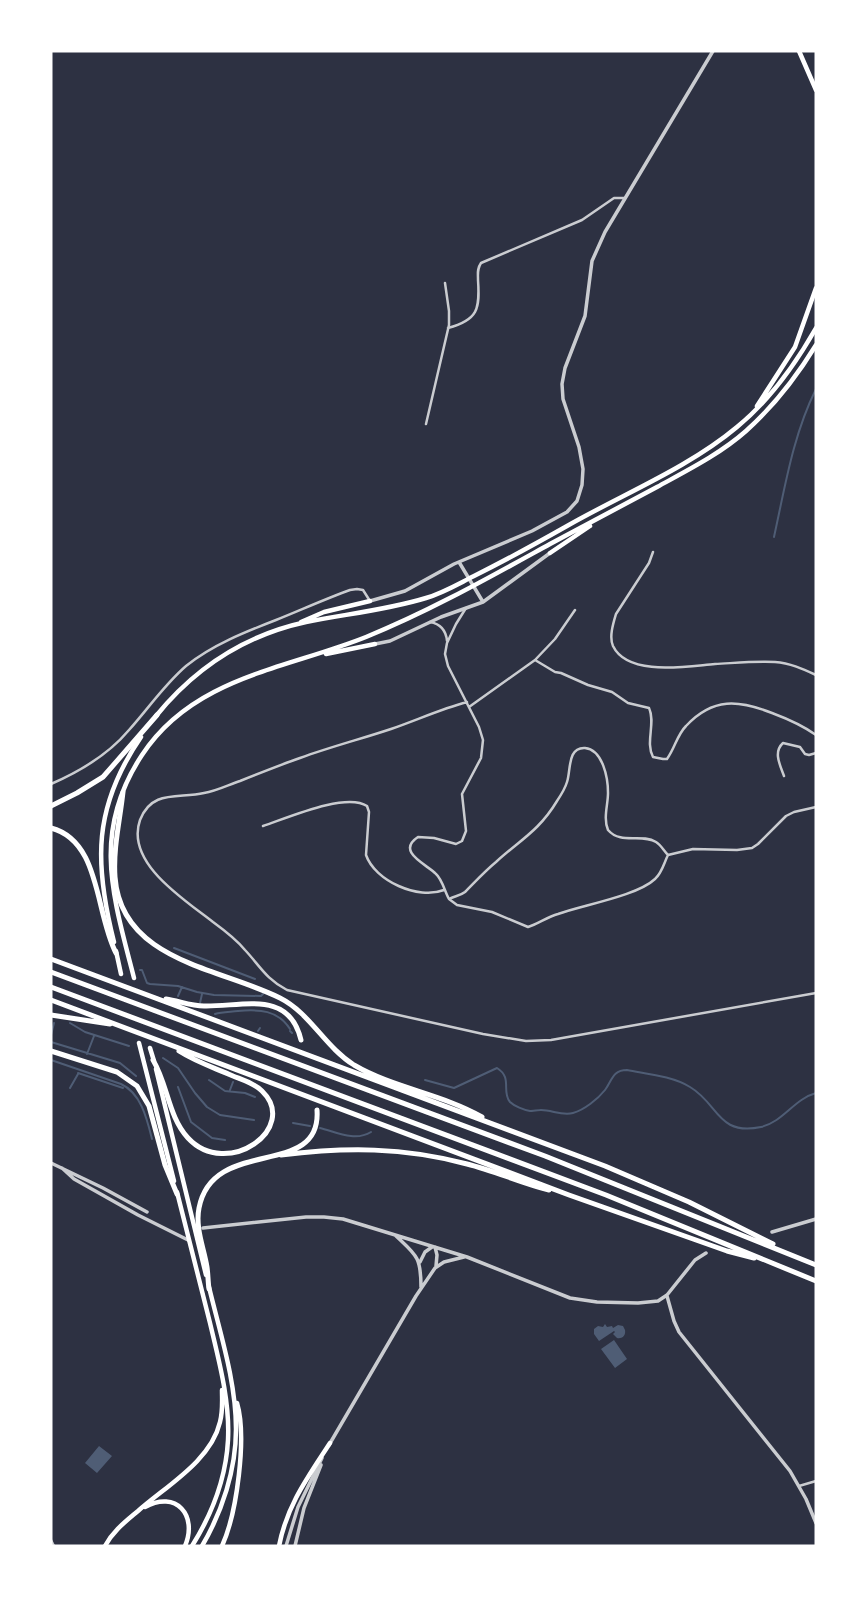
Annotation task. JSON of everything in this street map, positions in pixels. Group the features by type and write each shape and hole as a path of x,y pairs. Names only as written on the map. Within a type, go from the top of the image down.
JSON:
{"highway":[{"path":"799,51 816,90"},
{"path":"752,414 795,347 816,288"},
{"path":"51,806 103,777 184,685 226,654 265,635 297,624 405,604 443,591 691,459 726,436 752,414 792,367 816,328"},
{"path":"134,978 111,878 111,845 123,792 148,745 161,730 203,696 224,685 364,638 415,615 707,459 745,432 782,393 816,345"},
{"path":"550,553 614,510"},
{"path":"297,624 324,612 370,601"},
{"path":"311,656 375,644"},
{"path":"121,974 101,875 104,818 121,768 157,715"},
{"path":"123,792 116,849 116,881 125,911 144,936 175,957 286,1001 307,1019 335,1051 360,1068 473,1112 493,1124"},
{"path":"51,828 67,835 83,852 92,874 106,931 116,953"},
{"path":"51,957 647,1183 747,1230 765,1242"},
{"path":"51,972 566,1164 765,1242 816,1265"},
{"path":"51,987 606,1195 816,1281"},
{"path":"157,998 201,1006 252,1002 269,1004 289,1018 297,1028 301,1040"},
{"path":"51,1000 569,1195 730,1252 773,1263"},
{"path":"51,1015 116,1024"},
{"path":"139,1043 221,1375 228,1420 226,1456 221,1480 213,1505 192,1546"},
{"path":"153,1060 161,1074 176,1119 187,1136 199,1147 223,1155 242,1150 260,1140 272,1118 270,1103 261,1089 191,1058 171,1045"},
{"path":"150,1048 240,1416 240,1448 231,1517 222,1546"},
{"path":"51,1051 110,1069 137,1086 149,1106 167,1171 177,1194"},
{"path":"281,1155 296,1149 309,1138 317,1119 317,1110"},
{"path":"209,1289 198,1215 200,1203 219,1174 233,1166 281,1155 349,1149 408,1152 470,1165 569,1195"},
{"path":"105,1546 114,1531 196,1463 208,1449 221,1418 221,1375"},
{"path":"202,1546 223,1501 233,1459 236,1427 232,1388"},
{"path":"279,1546 291,1504 330,1443"},
{"path":"138,1511 159,1501 171,1502 179,1507 189,1523 186,1546"}],"street":[{"path":"51,784 89,765 108,751 131,729 174,677 214,648 239,635 348,591 361,589 370,601 405,591 459,562 532,531 565,514 574,505 580,493 583,469 563,399 562,380 585,316 593,257 605,232 713,51"},
{"path":"448,328 468,320 476,312 479,265 582,220 614,198 625,199"},
{"path":"426,424 448,328 449,314 444,283"},
{"path":"653,551 649,563 614,621 611,640 617,652 624,658 645,666 665,668 774,662 797,666 816,675"},
{"path":"375,644 390,641 430,622 482,603 550,553"},
{"path":"459,562 482,603"},
{"path":"447,643 466,608"},
{"path":"469,707 535,660 555,639 575,610"},
{"path":"430,622 442,628 447,635 447,663 479,727 483,746 480,762 462,794 467,828 462,841 456,844 418,837 411,847 418,862 438,875 449,899 457,905 487,911 528,926 533,925 555,915 623,895 647,884 659,874 668,855"},
{"path":"535,660 555,672 612,692 628,703 649,708 652,715 650,749 653,757 659,759 667,759 685,727 694,718 712,707 726,703 749,704 798,723 816,735"},
{"path":"467,702 323,750 212,791 159,799 145,811 139,827 139,842 146,860 162,880 233,937 265,976 287,990 483,1034 526,1041 551,1040 816,993"},
{"path":"785,776 779,760 780,745 783,743 800,747 805,754 816,753"},
{"path":"449,899 465,892 544,820 563,792 568,781 571,757 579,748 594,752 603,766 608,792 608,830 617,837 642,838 655,842 668,855"},
{"path":"263,826 340,801 359,802 367,806 369,812 366,855 375,871 413,891 429,894 444,890"},
{"path":"668,855 693,849 752,848 786,816 816,807"},
{"path":"51,1163 147,1212"},
{"path":"62,1168 74,1179 189,1240"},
{"path":"203,1228 319,1216 343,1219 467,1256 574,1298 597,1302 658,1301 667,1295 690,1265 706,1253"},
{"path":"772,1232 815,1221"},
{"path":"393,1233 414,1253 420,1263"},
{"path":"421,1289 420,1263 425,1252 434,1246"},
{"path":"286,1546 301,1499 330,1443 435,1268 438,1255 434,1246"},
{"path":"435,1268 444,1262 467,1256"},
{"path":"667,1295 679,1332 768,1441 799,1486 816,1523"},
{"path":"295,1546 304,1508 330,1443"},
{"path":"799,1486 816,1481"},
{"path":"51,1539 54,1546"}],"water":[{"path":"605,1324 613,1328 623,1326 624,1335 617,1338 613,1334 614,1331 599,1341 594,1329"},
{"path":"614,1340 627,1359 615,1368 601,1349"},
{"path":"99,1446 112,1456 97,1473 85,1463"}],"waterway":[{"path":"774,537 801,424 816,389"},
{"path":"174,948 255,979"},
{"path":"140,970 150,984 178,986 214,995 263,994"},
{"path":"178,996 182,987"},
{"path":"200,1003 202,994"},
{"path":"215,1014 246,1010 267,1012 280,1018 290,1029"},
{"path":"51,1035 54,1023"},
{"path":"70,1023 85,1032 129,1046"},
{"path":"87,1054 94,1036"},
{"path":"51,1042 120,1063 136,1076"},
{"path":"163,1058 178,1068 207,1107 220,1115 254,1120"},
{"path":"51,1060 128,1088 142,1107 152,1139"},
{"path":"425,1080 454,1088 497,1068 505,1076 506,1093 514,1105 530,1111 545,1110 569,1114 590,1104 605,1090 615,1074 627,1070 683,1083 700,1094 727,1123 747,1129 769,1124 801,1100 816,1093"},
{"path":"78,1073 123,1088"},
{"path":"70,1088 78,1074"},
{"path":"209,1080 225,1091 255,1097"},
{"path":"230,1090 233,1082"},
{"path":"178,1087 191,1122 212,1138 225,1140"},
{"path":"293,1123 310,1126"},
{"path":"320,1128 352,1136 371,1132"}]}
